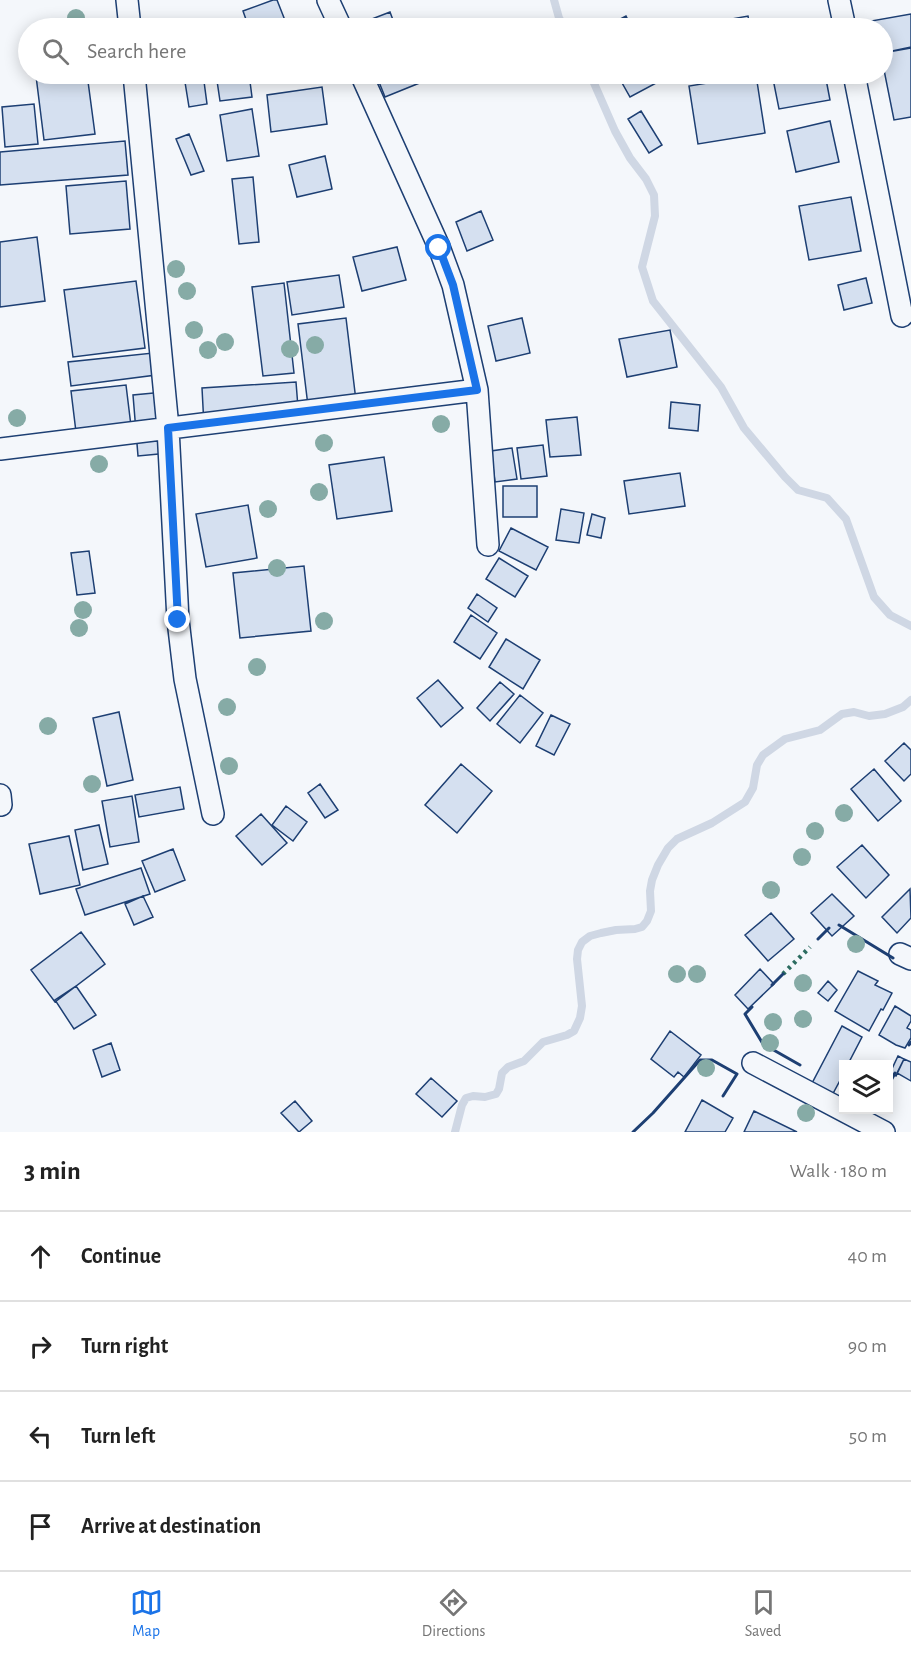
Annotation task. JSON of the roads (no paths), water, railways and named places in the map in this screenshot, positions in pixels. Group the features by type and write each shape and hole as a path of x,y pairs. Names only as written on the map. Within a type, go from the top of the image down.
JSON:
{"street":[{"path":"127,0 129,18"},
{"path":"328,0 336,18"},
{"path":"839,0 842,18"},
{"path":"135,84 168,428 178,620 185,679 213,814"},
{"path":"365,84 439,248 453,285 477,390 488,545"},
{"path":"856,84 902,316"},
{"path":"0,449 477,390"},
{"path":"753,1063 884,1132"}],"waterway":[{"path":"554,0 559,18"},
{"path":"594,84 615,131 654,195 655,216 642,267 653,301 721,387 744,428 785,477 798,490 827,498 846,519 874,597 890,615 911,626"},
{"path":"455,1132 466,1098 496,1094 502,1073 508,1067 524,1061 543,1042 574,1031 582,1006 577,959 582,942 590,936 601,933 642,927 651,911 652,880 668,848 677,839 712,823 745,802 753,788 757,765 763,755 785,739 820,730 842,714 854,712 869,716 885,714 903,707 911,700"}]}
